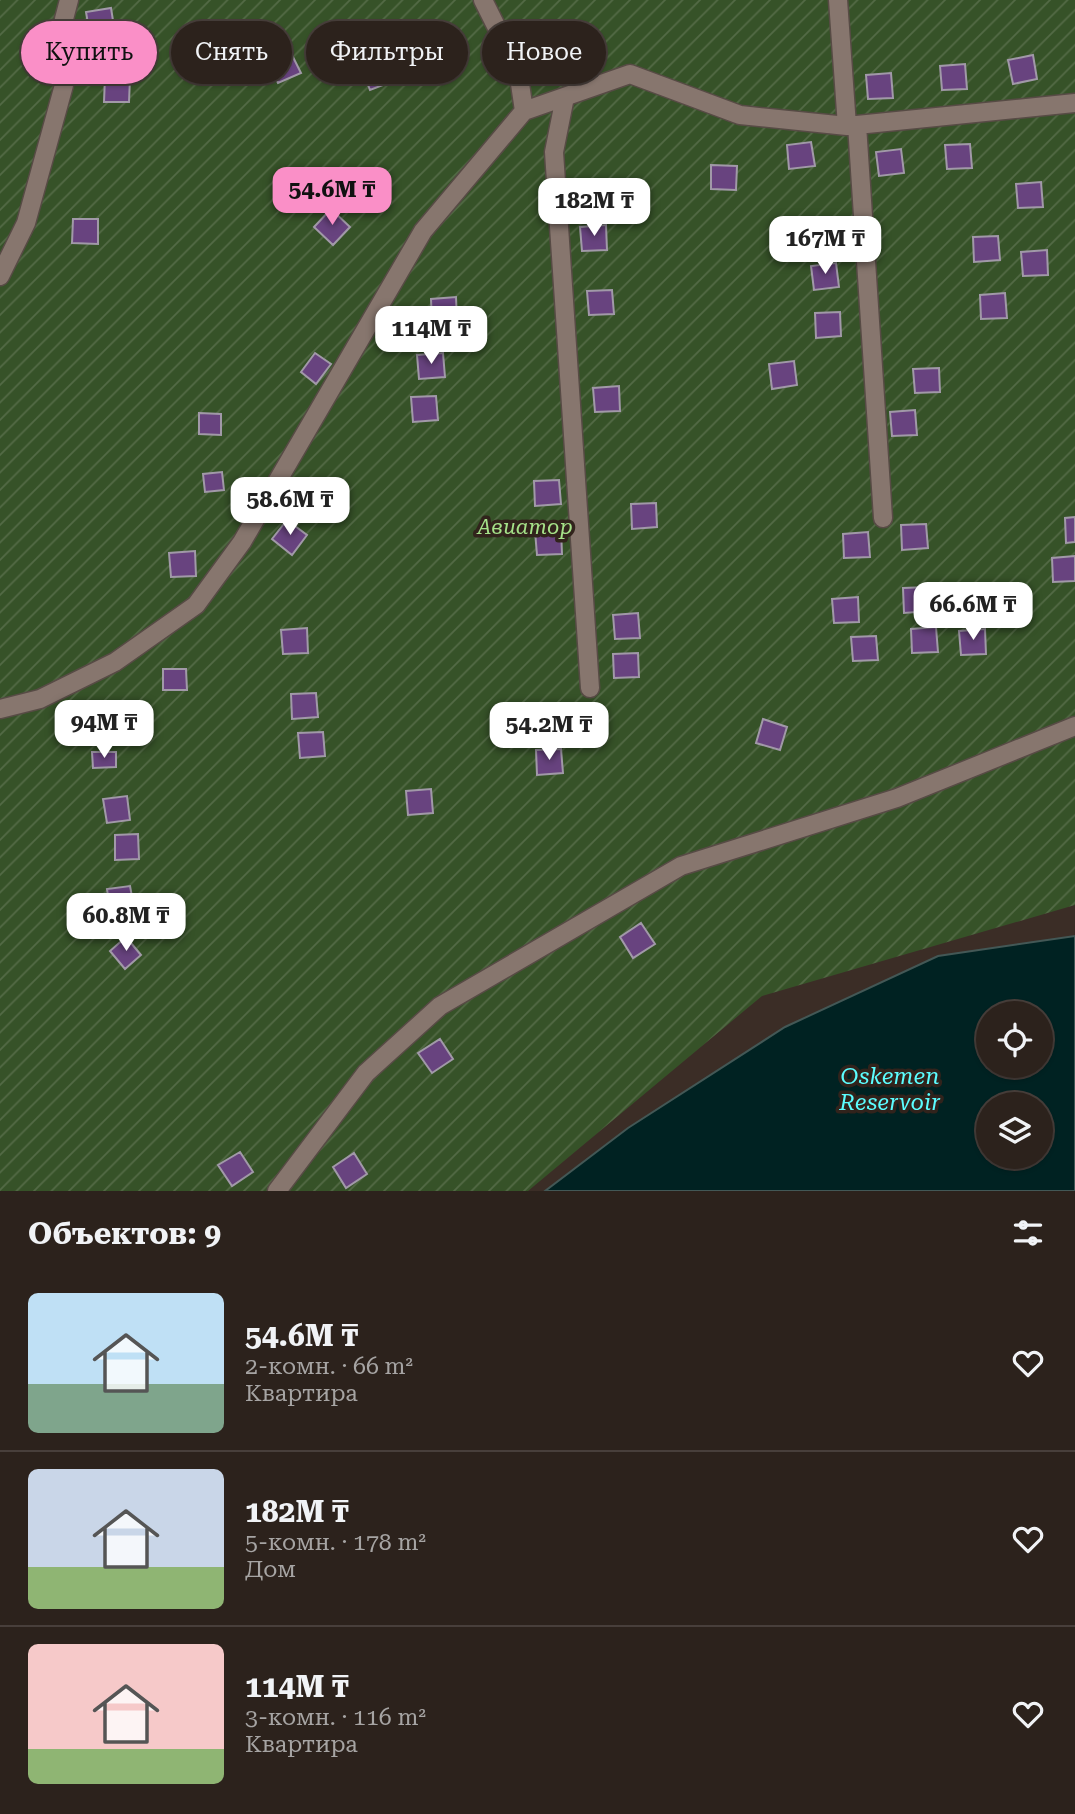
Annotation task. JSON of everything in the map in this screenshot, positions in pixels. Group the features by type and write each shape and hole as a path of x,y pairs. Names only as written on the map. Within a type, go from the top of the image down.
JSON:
{"street":[{"path":"0,276 26,223 64,85 64,19 69,0"},
{"path":"484,0 518,71 524,111"},
{"path":"838,0 852,125 883,518"},
{"path":"0,709 40,699 116,662 196,605 242,542 423,230 524,111 630,74 740,115 852,125 1075,103"},
{"path":"565,97 554,152 590,688"},
{"path":"276,1191 366,1073 440,1006 681,866 897,798 1075,726"}],"green space":[{"name":"Авиатор","path":"0,0 1075,0 1075,905 762,996 528,1191 0,1191"}],"water":[{"name":"Oskemen Reservoir","path":"1075,936 1075,1191 545,1191 628,1128 785,1027 938,956"}],"building":[{"path":"111,8 113,21 88,21 86,12"},
{"path":"292,55 301,73 292,77"},
{"path":"1033,55 1037,79 1013,84 1008,60"},
{"path":"965,64 967,89 942,90 940,66"},
{"path":"891,73 893,98 868,99 866,75"},
{"path":"105,84 130,84 129,102 104,102"},
{"path":"368,84 386,84 370,90"},
{"path":"811,142 815,166 789,169 787,145"},
{"path":"970,144 972,168 947,169 945,145"},
{"path":"901,149 904,173 879,176 876,152"},
{"path":"711,165 737,166 736,190 711,189"},
{"path":"1041,182 1043,207 1018,208 1016,184"},
{"path":"331,209 350,227 333,245 314,227"},
{"path":"73,219 98,219 98,244 72,243"},
{"path":"606,225 607,250 582,251 580,227"},
{"path":"998,236 1000,260 974,262 973,237"},
{"path":"1047,250 1048,275 1023,276 1021,252"},
{"path":"836,263 839,287 814,290 811,266"},
{"path":"612,290 614,314 589,315 587,291"},
{"path":"1005,293 1007,318 981,319 980,295"},
{"path":"456,297 457,321 432,323 431,299"},
{"path":"840,312 841,336 816,338 815,313"},
{"path":"315,353 331,364 316,384 301,372"},
{"path":"443,353 445,377 419,379 417,355"},
{"path":"794,361 797,385 772,389 769,364"},
{"path":"939,368 940,392 915,393 913,369"},
{"path":"619,386 620,411 595,412 593,388"},
{"path":"436,396 438,420 413,422 411,397"},
{"path":"915,410 917,435 892,436 890,412"},
{"path":"199,413 221,414 221,435 199,434"},
{"path":"222,472 224,490 205,492 203,474"},
{"path":"559,480 561,504 535,506 534,481"},
{"path":"656,503 657,527 632,529 631,504"},
{"path":"1075,517 1075,542 1066,543 1065,518"},
{"path":"287,520 307,535 292,555 272,539"},
{"path":"926,524 928,548 902,550 901,525"},
{"path":"561,529 562,554 537,555 535,531"},
{"path":"868,532 870,557 844,558 843,534"},
{"path":"195,551 196,576 171,577 169,553"},
{"path":"1075,556 1075,581 1053,582 1052,558"},
{"path":"928,587 929,611 904,613 903,588"},
{"path":"858,597 859,622 834,623 832,599"},
{"path":"638,613 640,638 615,639 613,615"},
{"path":"936,627 938,652 912,653 911,629"},
{"path":"307,628 308,653 283,654 281,630"},
{"path":"985,629 986,654 961,655 959,631"},
{"path":"876,636 878,660 853,661 851,637"},
{"path":"638,653 639,677 614,678 613,654"},
{"path":"163,669 186,669 187,690 163,690"},
{"path":"316,693 318,717 292,719 291,694"},
{"path":"763,719 787,727 780,750 756,743"},
{"path":"323,732 325,756 300,758 298,733"},
{"path":"561,749 563,773 537,775 536,750"},
{"path":"92,752 116,752 116,767 93,768"},
{"path":"431,789 433,813 408,815 406,791"},
{"path":"127,796 130,820 107,823 103,799"},
{"path":"138,834 139,859 115,860 115,835"},
{"path":"130,886 135,913 111,917 107,889"},
{"path":"641,923 655,944 633,958 620,937"},
{"path":"126,937 141,955 125,969 110,951"},
{"path":"440,1039 453,1059 432,1073 418,1053"},
{"path":"240,1152 253,1172 232,1186 218,1165"},
{"path":"354,1153 367,1174 346,1188 333,1167"}]}
